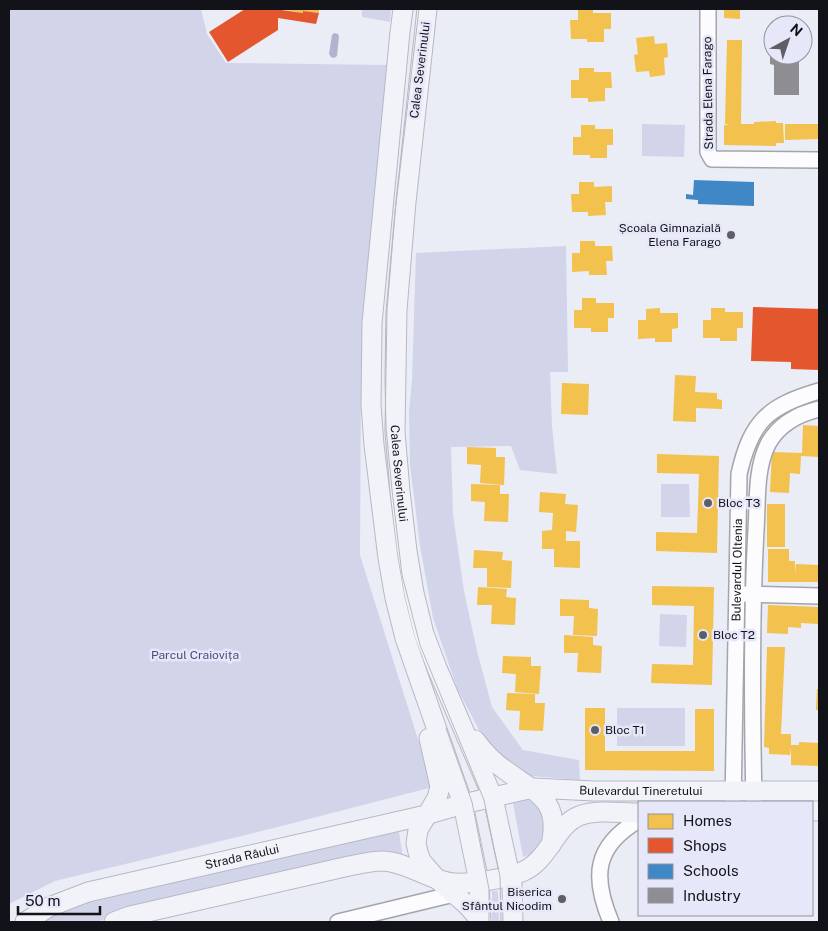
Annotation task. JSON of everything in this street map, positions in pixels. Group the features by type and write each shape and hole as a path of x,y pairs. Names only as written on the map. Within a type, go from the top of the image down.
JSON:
{"main road":[{"name":"Calea Severinului","path":"403,9 382,205 372,323 372,405 379,490 395,598 405,638 463,804 479,882 481,922"},
{"name":"Calea Severinului","path":"427,9 401,248 397,310 395,432 407,552 414,593 424,634 436,668 493,798 512,885 513,919"},
{"path":"422,687 430,742 440,787 437,798 418,830 416,843 421,862 481,922"},
{"path":"459,718 491,759 505,771 533,788 552,813 554,828 546,852 518,898 513,919"},
{"name":"Bulevardul Tineretului","path":"463,804 533,788 733,796 819,791"},
{"name":"Strada Râului","path":"25,922 48,907 88,892 426,815 463,804"},
{"name":"Bulevardul Tineretului","path":"479,882 526,870 546,852 566,824 581,815 598,812 638,813"},
{"path":"114,922 130,916 349,866 382,861 408,866 454,884 479,882"}],"street":[{"name":"Strada Elena Farago","path":"708,9 708,152 712,159 819,160"},
{"name":"Bulevardul Oltenia","path":"733,796 739,474 743,457 757,426 771,411 788,402 819,391"},
{"path":"788,402 795,417"},
{"name":"Bulevardul Oltenia","path":"754,796 752,595 760,470 768,445 775,434 795,417 819,408"},
{"path":"736,594 819,596"},
{"path":"611,922 601,892 599,875 601,862 607,848 616,835 638,821"},
{"path":"338,922 454,894"}],"green space":[{"name":"Parcul Craiovița","path":"9,9 201,9 207,34 226,63 387,65 361,378 360,555 433,787 55,881 9,904"},
{"path":"362,9 391,9 390,22 362,17"},
{"path":"642,124 685,125 684,157 642,156"},
{"path":"566,246 568,372 550,372 552,426 557,474 520,470 511,446 451,447 453,515 464,591 492,707 523,750 579,760 580,780 531,776 499,755 480,732 457,688 433,618 420,546 410,465 409,412 412,380 416,253"},
{"path":"661,484 689,484 690,517 661,517"},
{"path":"660,614 687,615 686,647 659,646"},
{"path":"617,708 685,708 685,746 617,746"},
{"path":"528,797 545,809 547,838 532,854 523,857 512,798"},
{"path":"399,832 403,858 127,911 96,922 34,922 59,908 340,842"},
{"path":"492,891 498,891 499,922 492,922"}],"shaded area":[{"path":"334,33 339,36 337,56 334,58 329,54"}],"building: Homes":[{"path":"281,9 319,9 319,13 303,11 303,13"},
{"path":"578,9 593,9 593,13 611,13 611,29 604,29 604,42 587,42 587,39 571,39 570,20 578,20"},
{"path":"724,9 740,9 740,19 724,18"},
{"path":"654,36 655,44 667,43 668,57 664,58 665,75 650,77 649,71 636,72 634,55 638,54 636,38"},
{"path":"727,40 742,40 741,124 776,121 776,123 783,123 784,143 776,143 776,146 724,145 724,125 730,125 725,124"},
{"path":"579,68 594,68 594,72 611,72 612,88 605,88 605,101 588,102 588,98 571,98 571,80 579,80"},
{"path":"785,124 819,124 819,139 785,140"},
{"path":"581,125 595,125 595,129 613,129 613,145 607,145 607,158 573,155 573,137 581,137"},
{"path":"579,182 594,182 594,187 612,186 612,202 605,202 606,215 588,216 588,212 572,212 571,194 579,194"},
{"path":"580,241 595,241 595,246 612,246 613,261 606,261 607,275 589,275 589,271 572,272 572,253 580,253"},
{"path":"582,298 596,298 596,303 614,303 614,318 608,318 608,332 591,332 591,328 574,328 574,310 582,310"},
{"path":"660,308 660,313 678,313 678,328 672,329 672,342 655,342 655,338 638,339 638,320 646,320 646,309"},
{"path":"711,308 725,308 725,312 743,312 743,328 737,328 737,341 703,338 703,320 711,320"},
{"path":"675,375 696,376 695,392 717,393 717,399 722,400 722,409 696,408 696,422 673,421"},
{"path":"562,383 589,384 588,415 561,414"},
{"path":"803,425 819,426 819,457 801,456 800,474 790,473 789,493 770,492 772,452 802,453"},
{"path":"467,447 496,448 496,457 505,457 504,485 480,483 481,465 467,464"},
{"name":"Bloc T3","path":"657,454 719,456 717,553 656,551 656,532 697,533 699,474 657,473"},
{"path":"471,484 500,485 500,494 509,494 508,522 484,521 485,502 471,501"},
{"path":"540,492 566,494 565,504 578,505 576,532 566,531 566,541 580,541 580,568 554,567 554,549 542,549 542,531 552,530 553,513 539,512"},
{"path":"767,504 785,504 785,547 767,547"},
{"path":"768,549 789,549 789,561 795,561 795,574 796,564 819,565 819,582 768,582"},
{"path":"474,550 503,552 502,560 512,561 511,588 487,587 487,568 473,568"},
{"name":"Bloc T2","path":"652,586 714,587 712,685 651,683 652,664 693,665 694,606 652,605"},
{"path":"478,587 507,589 506,597 516,598 515,625 491,624 492,605 477,605"},
{"path":"560,599 589,600 589,608 598,609 597,636 573,635 574,616 560,616"},
{"path":"768,605 819,607 819,624 801,623 801,628 788,627 788,634 767,633"},
{"path":"564,635 593,637 593,645 602,646 601,673 577,672 578,653 564,653"},
{"path":"767,647 785,647 781,734 791,734 791,745 799,745 799,742 819,743 819,766 791,765 791,748 790,755 769,754 769,748 764,747"},
{"path":"503,656 531,657 531,666 541,666 539,694 515,692 516,674 502,673"},
{"path":"817,689 819,689 819,710 816,710"},
{"path":"507,693 535,694 535,703 545,703 543,731 519,730 520,711 506,710"},
{"name":"Bloc T1","path":"585,708 605,708 605,751 695,751 695,709 714,709 714,771 585,770"}],"building: Shops":[{"path":"245,9 274,9 319,13 316,24 278,18 278,30 228,62 209,32"},
{"path":"753,307 819,309 819,370 791,369 791,362 751,361"}],"building: Schools":[{"path":"694,180 754,182 754,206 698,204 698,200 686,199 686,194 693,195"}],"building: Industry":[{"path":"774,65 799,65 799,95 774,95"}],"tram line":[{"path":"419,9 395,212 386,313 386,428 402,575 420,645 484,800 500,877 501,922"},
{"path":"446,728 472,802 489,889 489,922"}],"place":[{"name":"Școala Gimnazială Elena Farago","path":"731,235"},
{"name":"Bloc T3","path":"708,503"},
{"name":"Bloc T2","path":"703,635"},
{"name":"Bloc T1","path":"595,730"},
{"name":"Biserica Sfântul Nicodim","path":"562,899"}]}
